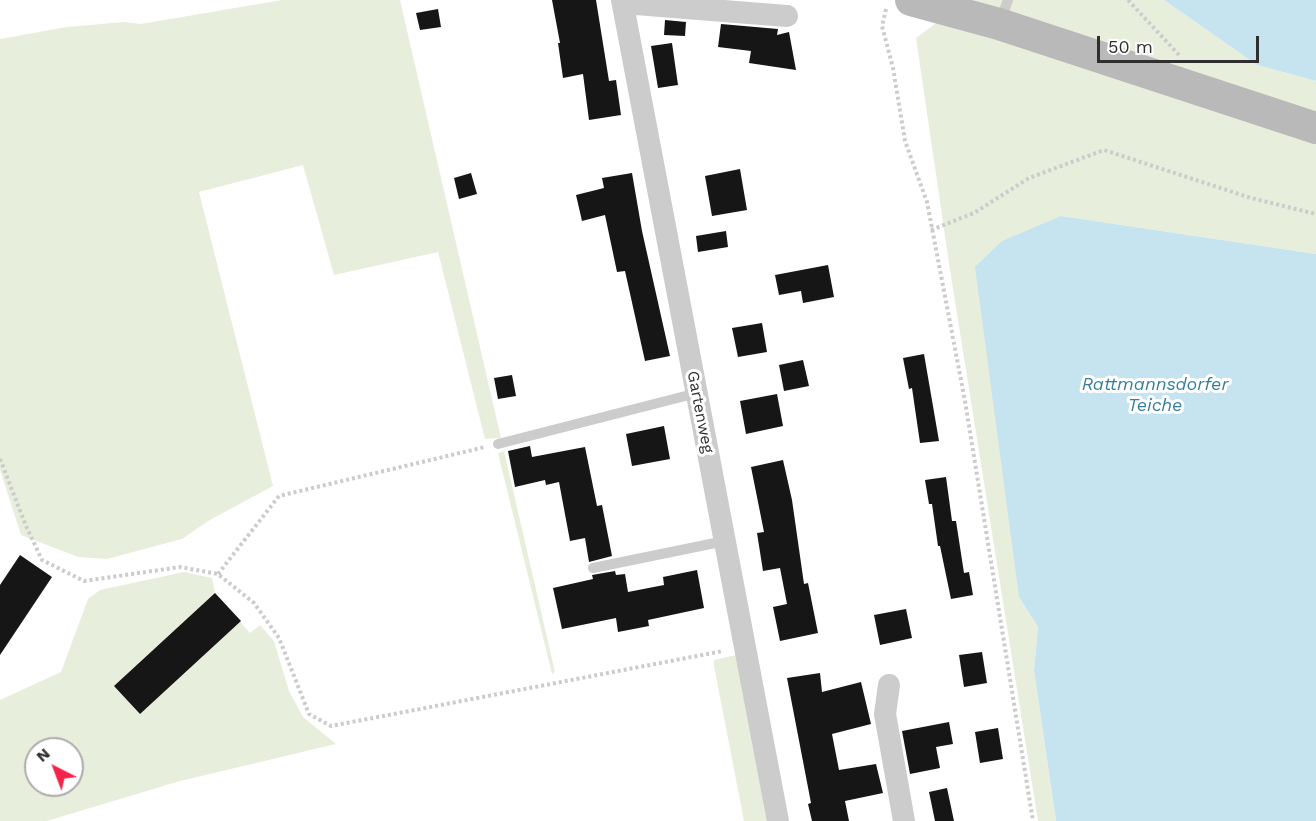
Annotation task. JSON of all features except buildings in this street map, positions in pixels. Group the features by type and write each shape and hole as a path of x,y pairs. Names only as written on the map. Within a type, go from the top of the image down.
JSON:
{"main road":[{"path":"911,0 1004,12 1316,128"}],"street":[{"name":"Gartenweg","path":"778,821 623,2 787,16"},
{"path":"889,685 885,714 904,821"}],"lane":[{"path":"498,444 697,393"},
{"path":"593,568 725,541"}],"path":[{"path":"888,0 882,26 893,68 905,141 927,202 965,401 1033,821"},
{"path":"1128,0 1183,60"},
{"path":"931,230 974,213 1029,178 1104,150 1251,198 1316,214"},
{"path":"218,574 279,496 498,444"},
{"path":"0,459 42,560 84,581 180,567 218,574 254,603 279,638 309,714 331,726 745,646"}],"green space":[{"path":"282,0 400,0 501,438 485,439 438,252 334,275 303,165 199,192 273,486 208,521 182,539 107,559 78,557 21,535 0,470 0,39 67,27 124,22 141,24"},
{"path":"967,0 1164,0 1257,65 1316,81 1316,254 1061,216 1019,597 1038,627 1034,670 1056,821 1038,821 950,270 916,38"},
{"path":"504,451 555,672 552,674 498,453"},
{"path":"184,572 212,578 215,593 250,633 260,625 274,641 289,691 303,717 336,744 180,781 47,821 0,821 0,700 61,672 88,599 100,590"},
{"path":"736,655 767,821 744,821 714,666 714,660"}],"water":[{"path":"1164,0 1316,0 1316,81 1257,65"},
{"name":"Rattmannsdorfer Teiche","path":"1061,216 1316,254 1316,821 1056,821 1034,670 1038,627 1019,597 975,267 1002,241"}]}
